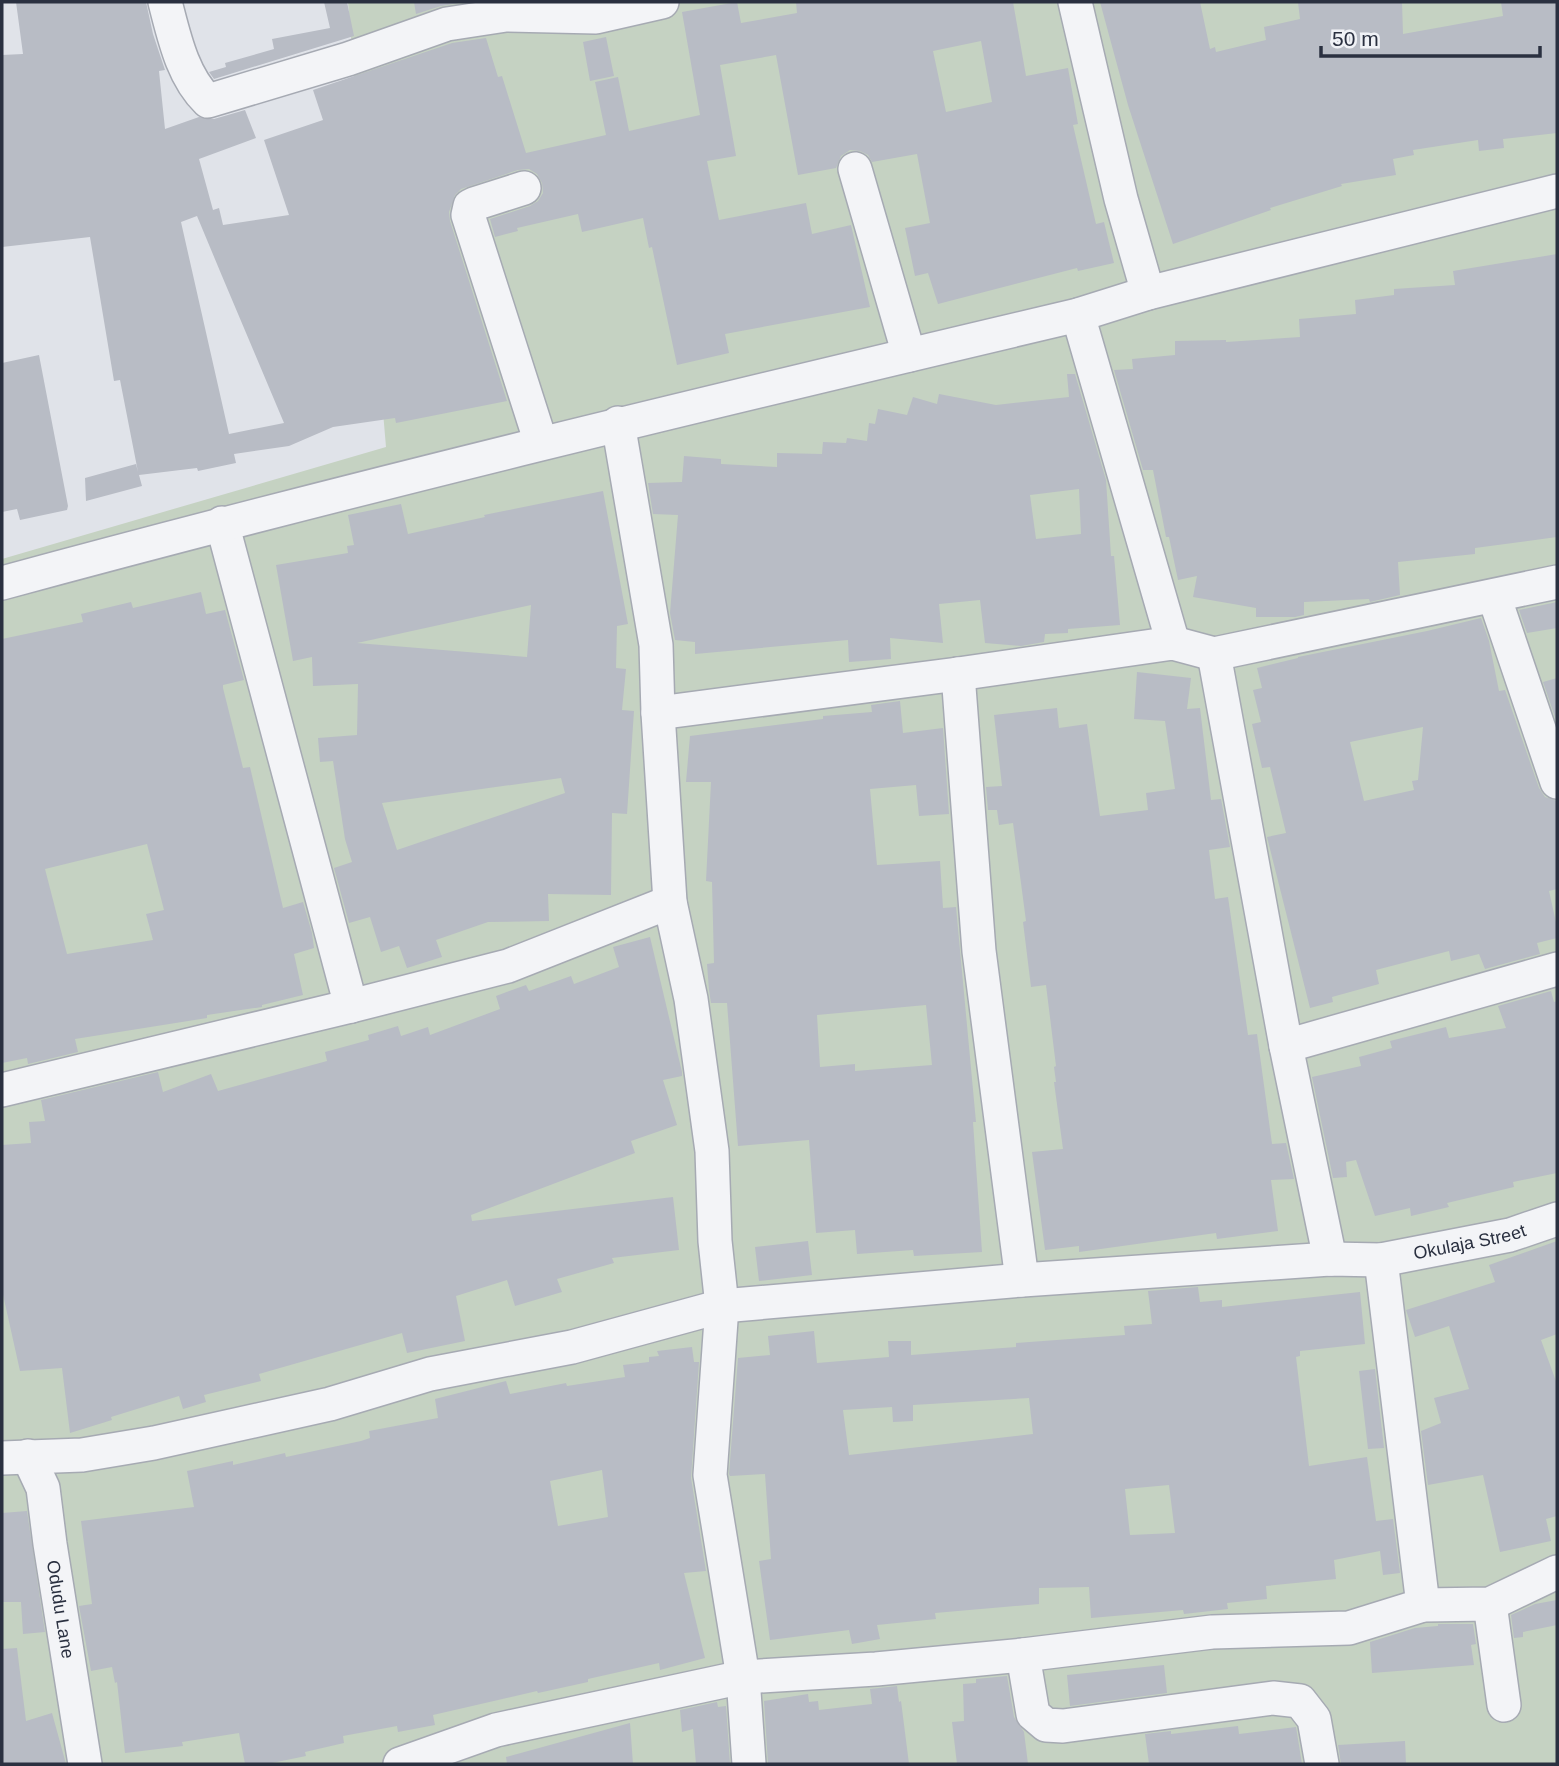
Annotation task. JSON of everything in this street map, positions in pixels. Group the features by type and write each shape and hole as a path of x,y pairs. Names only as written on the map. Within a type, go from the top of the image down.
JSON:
{"street":[{"path":"165,2 185,66 195,89 208,101 348,59 447,24 506,15 596,17 662,2"},
{"path":"1075,2 1121,199 1148,293"},
{"path":"855,169 909,355"},
{"path":"524,188 474,204 470,206 468,215 541,443"},
{"path":"2,583 222,523 618,423 1078,315 1148,293 1557,191"},
{"path":"1078,315 1173,643"},
{"path":"618,423 656,645 657,713 670,902 691,999 712,1151 715,1241 722,1306 710,1475 743,1677 750,1764"},
{"path":"222,523 352,1006"},
{"path":"657,713 1173,643 1214,654 1557,582"},
{"path":"1494,596 1557,782"},
{"path":"1214,654 1286,1046 1330,1259"},
{"path":"958,674 979,951 1022,1280"},
{"path":"2,1090 508,966 670,902"},
{"path":"1286,1046 1557,969"},
{"name":"Okulaja Street","path":"15,1457 82,1455 166,1440 330,1404 430,1374 572,1347 722,1306 1022,1280 1330,1259 1381,1260 1510,1235 1557,1219"},
{"path":"1381,1260 1423,1605"},
{"name":"Odudu Lane","path":"15,1457 43,1488 85,1764"},
{"path":"400,1764 496,1730 743,1677 876,1669 1023,1655 1212,1632 1349,1628 1423,1605 1490,1604 1557,1572"},
{"path":"1490,1604 1504,1704"},
{"path":"1023,1655 1033,1714 1046,1726 1273,1698 1300,1701 1314,1719 1322,1764"}],"green space":[{"path":"348,2 1557,2 1557,1764 2,1764 2,559 386,447"}],"building":[{"path":"16,2 146,2 165,70 159,71 165,129 199,117 214,119 245,110 256,138 199,159 213,210 219,208 223,225 289,215 264,140 323,120 313,90 452,43 486,38 498,77 502,76 526,153 606,135 595,82 618,77 629,131 700,115 682,12 737,2 741,23 797,13 796,2 1013,2 1026,76 1068,68 1078,124 1073,125 1096,224 1104,222 1114,263 1078,271 1077,268 938,304 928,273 915,276 905,228 930,223 917,154 872,162 868,155 850,150 841,156 836,168 798,175 776,55 720,65 736,156 707,161 719,220 806,203 812,234 851,225 870,307 725,334 729,353 677,365 652,247 649,248 643,218 582,232 578,214 517,228 518,231 495,237 490,219 530,206 538,201 543,193 537,174 529,169 518,170 461,189 455,195 449,212 507,401 396,423 395,418 333,427 289,446 234,454 236,463 198,471 197,468 139,475 142,486 86,501 85,478 136,464 138,472 120,380 114,381 90,237 2,247 2,55 23,54","holes":["981,41 992,102 946,112 933,51","197,216 222,276 284,423 229,434 181,222"]},
{"path":"324,2 347,2 354,36 214,79 209,72 226,67 225,63 274,49 272,39 330,28"},
{"path":"414,2 465,2 416,14"},
{"path":"1100,2 1200,2 1210,49 1215,47 1216,52 1266,40 1264,27 1300,19 1298,2 1402,2 1403,34 1503,16 1501,2 1557,2 1557,133 1503,139 1504,148 1479,151 1478,140 1413,150 1414,155 1393,159 1396,175 1341,184 1342,186 1270,208 1271,210 1173,244 1128,105"},
{"path":"606,37 614,76 590,81 583,42"},
{"path":"1557,254 1557,537 1475,548 1475,554 1398,562 1400,595 1370,602 1369,599 1304,602 1304,615 1295,617 1256,617 1256,608 1193,597 1197,576 1178,580 1169,537 1166,537 1153,470 1143,470 1114,370 1133,369 1132,359 1175,355 1175,341 1226,342 1300,337 1299,319 1356,314 1355,300 1394,295 1394,289 1455,285 1453,271"},
{"path":"39,355 68,506 67,510 20,520 17,509 2,512 2,363"},
{"path":"1067,374 1075,374 1106,480 1111,556 1114,556 1120,625 1068,629 1068,633 1045,634 1044,642 1021,646 985,643 980,600 939,604 943,643 890,638 891,659 849,662 848,640 695,654 695,642 675,640 670,613 678,515 653,514 648,483 682,482 684,456 721,459 721,464 777,467 777,453 822,454 823,442 846,443 847,438 867,441 869,423 875,424 878,409 907,415 913,397 937,404 939,394 996,405 1069,397","holes":["1079,489 1081,534 1036,539 1030,495"]},
{"path":"603,491 628,624 617,626 616,668 626,669 622,710 634,711 627,814 612,813 611,895 548,894 549,921 488,922 436,940 442,957 407,968 399,946 381,952 370,917 349,923 334,868 352,862 345,839 333,761 320,762 318,738 357,735 358,684 313,686 312,657 293,661 276,565 348,553 347,546 354,545 348,515 401,504 408,534 485,517 484,515","holes":["531,605 527,657 357,643","561,778 565,793 397,850 382,803"]},
{"path":"201,592 206,614 225,610 244,680 223,685 243,768 250,767 283,908 303,902 312,933 314,948 294,954 303,995 262,1007 207,1015 207,1018 75,1039 78,1052 28,1064 27,1058 2,1063 2,639 83,622 81,614 131,602 133,608","holes":["147,844 164,910 146,914 153,940 67,954 45,869"]},
{"path":"1557,602 1557,628 1527,633 1519,610"},
{"path":"1481,618 1489,641 1499,691 1505,690 1539,788 1545,797 1557,801 1557,889 1549,891 1557,938 1537,943 1540,954 1485,969 1479,954 1451,961 1449,951 1376,970 1379,984 1332,997 1333,1002 1310,1008 1267,837 1286,833 1270,767 1262,768 1252,724 1261,722 1253,690 1262,688 1257,668","holes":["1423,727 1418,780 1412,781 1414,790 1364,801 1350,742"]},
{"path":"1137,672 1191,678 1187,709 1200,708 1211,800 1221,799 1230,847 1209,850 1215,899 1228,897 1248,1035 1257,1034 1272,1144 1286,1143 1294,1179 1271,1180 1278,1231 1217,1239 1216,1233 1079,1252 1079,1246 1045,1250 1032,1152 1063,1149 1054,1082 1056,1066 1046,985 1031,987 1023,922 1026,921 1013,823 999,825 997,810 988,810 986,787 1002,786 994,715 1057,708 1059,728 1087,724 1100,816 1148,810 1146,793 1175,789 1165,721 1134,719"},
{"path":"1557,678 1557,723 1543,682"},
{"path":"900,701 903,733 943,728 949,814 919,816 916,785 870,789 877,865 940,861 943,908 956,907 976,1122 973,1122 982,1252 914,1256 913,1250 857,1254 855,1230 816,1233 809,1140 738,1146 727,1003 711,1003 707,964 714,963 712,882 706,881 711,782 686,782 690,736 823,719 823,716 872,712 871,705","holes":["926,1005 932,1065 855,1071 855,1064 820,1067 817,1015"]},
{"path":"650,937 682,1072 682,1076 663,1080 677,1125 631,1141 635,1153 471,1215 472,1221 673,1197 679,1250 612,1258 614,1263 557,1279 562,1292 515,1306 507,1280 456,1296 465,1341 407,1353 402,1333 259,1374 261,1381 204,1395 206,1402 183,1409 179,1396 70,1433 62,1368 20,1371 2,1290 2,1145 31,1143 29,1122 45,1121 41,1100 158,1072 163,1092 211,1074 218,1091 327,1061 325,1052 369,1040 368,1035 398,1026 401,1036 428,1027 430,1035 500,1009 496,996 526,985 529,991 571,976 574,984 619,967 613,947"},
{"path":"1551,991 1554,1002 1557,1001 1557,1173 1513,1182 1514,1187 1447,1203 1449,1207 1411,1216 1410,1208 1375,1216 1356,1160 1346,1162 1347,1177 1333,1178 1312,1077 1361,1066 1359,1057 1392,1048 1390,1041 1446,1027 1449,1038 1506,1028 1498,1006"},
{"path":"808,1241 812,1275 759,1281 755,1247"},
{"path":"1557,1241 1557,1334 1541,1340 1557,1384 1557,1516 1546,1519 1551,1541 1500,1552 1483,1475 1428,1485 1421,1431 1441,1423 1434,1398 1469,1389 1449,1326 1415,1337 1406,1310 1495,1282 1489,1265"},
{"path":"1198,1287 1200,1302 1222,1300 1222,1307 1360,1292 1365,1344 1300,1351 1300,1356 1296,1357 1309,1466 1367,1457 1376,1521 1393,1519 1400,1573 1383,1575 1380,1551 1334,1560 1336,1579 1266,1586 1267,1599 1227,1603 1228,1609 1184,1614 1183,1610 1091,1618 1089,1587 1039,1588 1039,1604 935,1613 936,1619 877,1625 880,1639 852,1644 849,1630 770,1640 759,1561 771,1559 765,1474 729,1474 738,1358 770,1355 768,1336 814,1331 817,1363 889,1357 888,1341 911,1341 911,1355 1016,1347 1016,1343 1125,1335 1124,1326 1152,1324 1148,1291","holes":["1029,1398 1033,1434 849,1455 843,1410 892,1407 893,1422 913,1421 913,1405","1169,1485 1175,1533 1130,1535 1125,1489"]},
{"path":"692,1347 694,1362 699,1362 691,1478 706,1571 684,1573 705,1658 660,1670 659,1663 588,1679 588,1682 433,1715 435,1725 398,1732 397,1726 343,1736 344,1743 305,1752 306,1756 267,1764 245,1764 239,1733 182,1742 183,1746 125,1753 117,1682 115,1683 112,1667 91,1671 79,1606 92,1604 81,1521 194,1507 187,1471 233,1461 233,1465 285,1453 286,1457 361,1441 370,1438 369,1431 438,1418 435,1399 506,1381 510,1394 566,1383 567,1386 625,1377 623,1365 649,1362 649,1357 659,1356 657,1351","holes":["602,1470 608,1517 558,1526 550,1481"]},
{"path":"1375,1369 1384,1448 1368,1449 1359,1371"},
{"path":"27,1511 45,1632 23,1634 21,1602 2,1602 2,1513"},
{"path":"1557,1600 1557,1625 1523,1632 1523,1637 1514,1638 1511,1615 1535,1604"},
{"path":"1438,1624 1473,1624 1476,1644 1471,1645 1474,1665 1372,1673 1370,1642"},
{"path":"17,1648 26,1721 52,1713 66,1764 2,1764 2,1649"},
{"path":"1164,1665 1167,1693 1070,1706 1067,1675"},
{"path":"1007,1676 1014,1717 1024,1732 1028,1764 957,1764 952,1722 964,1721 963,1684 976,1683 976,1679"},
{"path":"897,1686 909,1764 768,1764 764,1701 808,1694 809,1702 818,1701 819,1710 872,1704 870,1689"},
{"path":"717,1702 718,1707 726,1706 730,1764 696,1764 693,1729 682,1732 680,1710"},
{"path":"630,1723 633,1764 507,1764 506,1757"},
{"path":"1238,1726 1239,1734 1296,1727 1302,1764 1149,1764 1145,1734 1171,1731 1171,1734"},
{"path":"1405,1741 1406,1764 1341,1764 1338,1745"}]}
